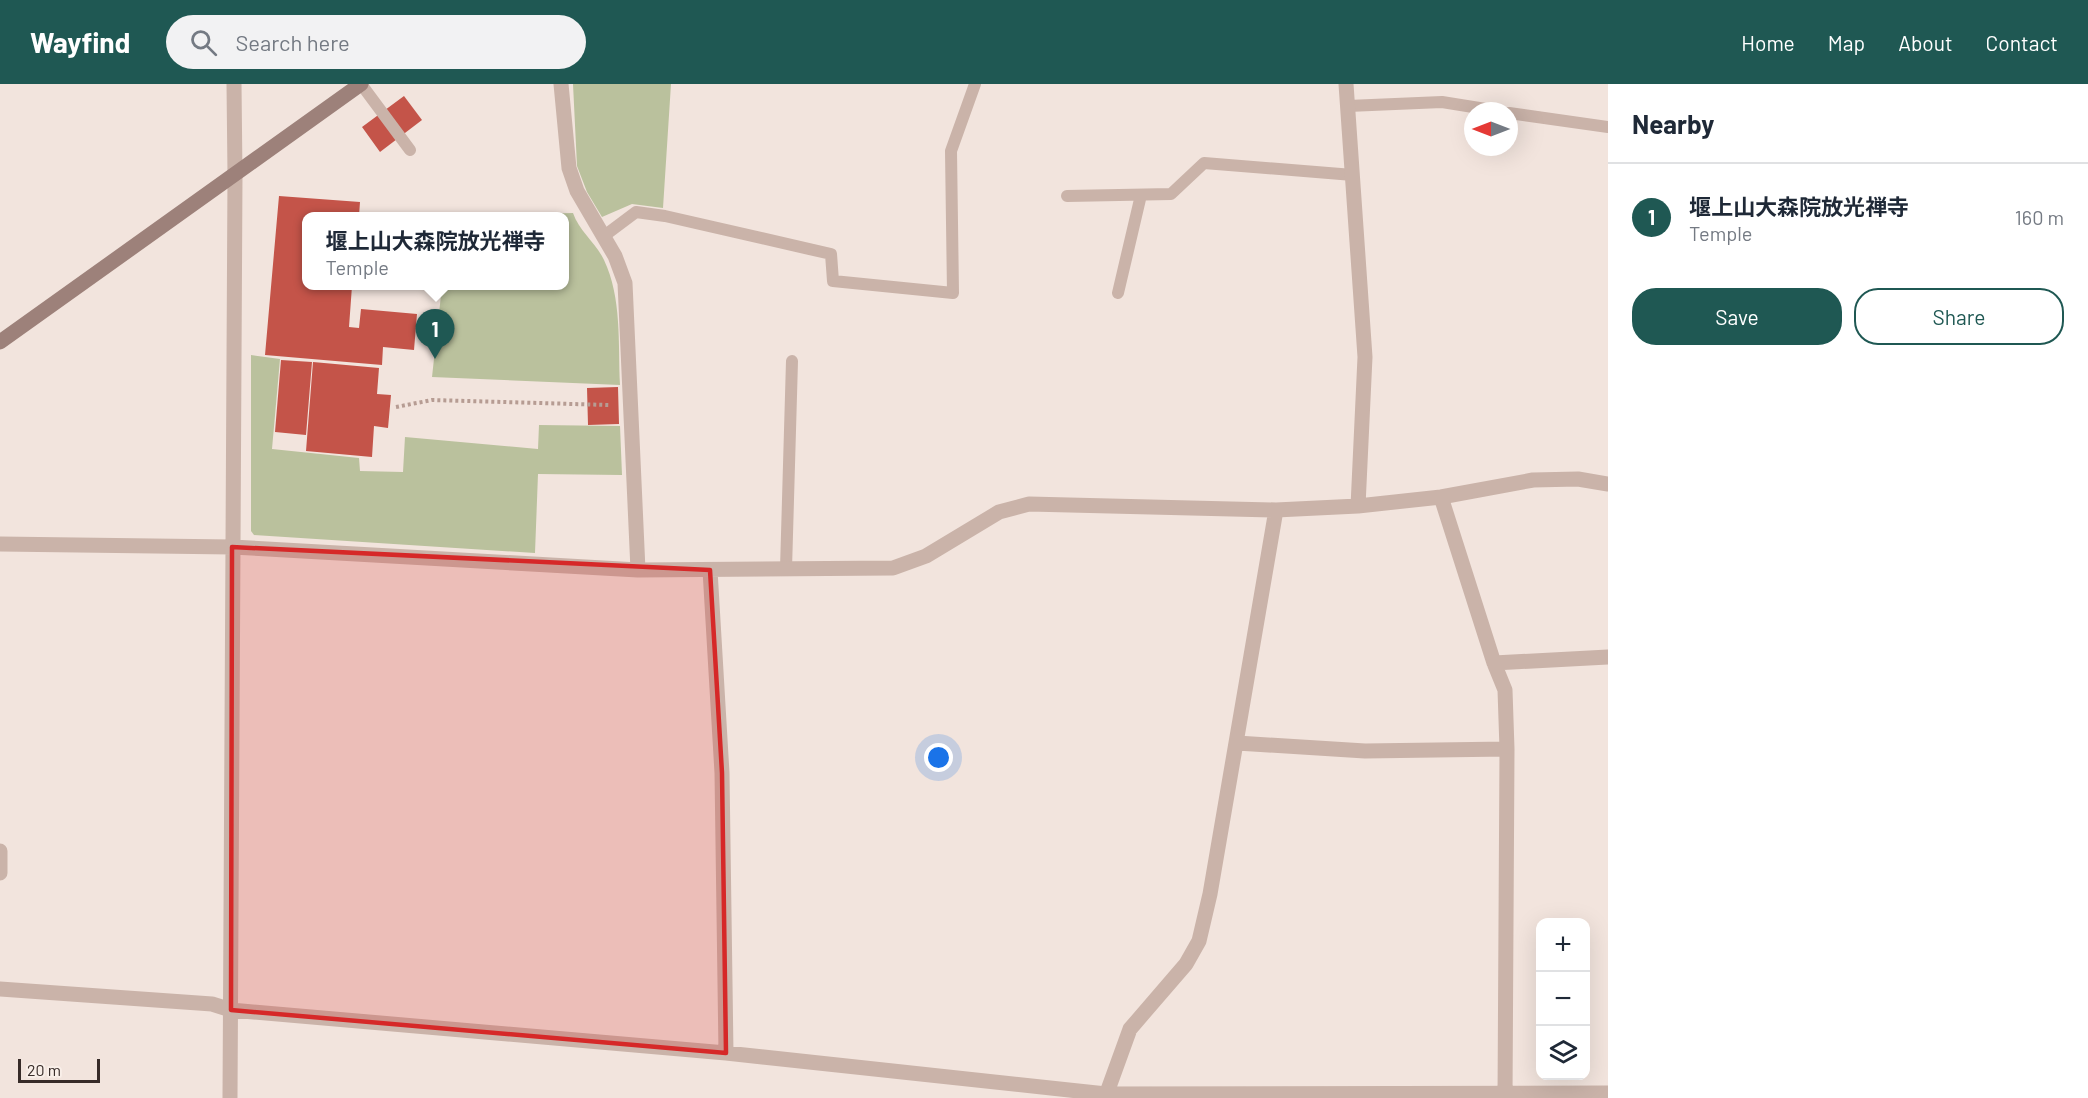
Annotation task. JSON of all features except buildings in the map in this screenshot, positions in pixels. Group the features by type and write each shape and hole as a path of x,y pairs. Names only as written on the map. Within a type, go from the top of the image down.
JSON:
{"street":[{"path":"230,1098 234,84"},
{"path":"2,337 235,175 361,84"},
{"path":"561,84 569,168 577,191 615,256 625,283 638,570"},
{"path":"1346,84 1365,357 1358,506"},
{"path":"0,544 232,547 638,570 893,568 926,556 999,513 1029,504 1276,510 1358,506 1441,497 1533,480 1578,479 1608,484"},
{"path":"1441,497 1494,663 1505,690 1507,749 1505,1095"},
{"path":"1106,1096 1130,1029 1186,964 1199,940 1210,894 1276,510"},
{"path":"710,570 722,773 726,1053"},
{"path":"1494,663 1608,657"},
{"path":"1237,743 1365,751 1507,749"},
{"path":"0,851 0,873"},
{"path":"0,989 212,1004 231,1010 726,1053 1106,1096 1608,1093"}],"lane":[{"path":"361,84 410,150"},
{"path":"604,236 636,212 665,216 831,254 833,281 953,293 951,151 975,84"},
{"path":"1348,106 1442,102 1464,106"},
{"path":"1518,114 1608,127"},
{"path":"1067,196 1171,194 1204,163 1353,175"},
{"path":"1118,293 1141,195"},
{"path":"786,569 792,361"}],"path":[{"path":"396,407 432,400 631,406"}],"highlighted area":[{"path":"232,547 710,570 722,773 726,1053 231,1010"}],"green space":[{"path":"573,84 671,84 663,208 632,204 602,217 587,192 577,166"},
{"path":"569,213 573,213 579,226 601,254 610,275 618,321 620,385 432,377 442,290 569,290"},
{"path":"251,355 280,359 272,449 359,458 360,471 403,472 405,437 538,449 539,425 620,426 622,475 538,474 535,553 254,535 251,531"}],"place":[{"name":"堰上山大森院放光禅寺","path":"435,359"}]}
